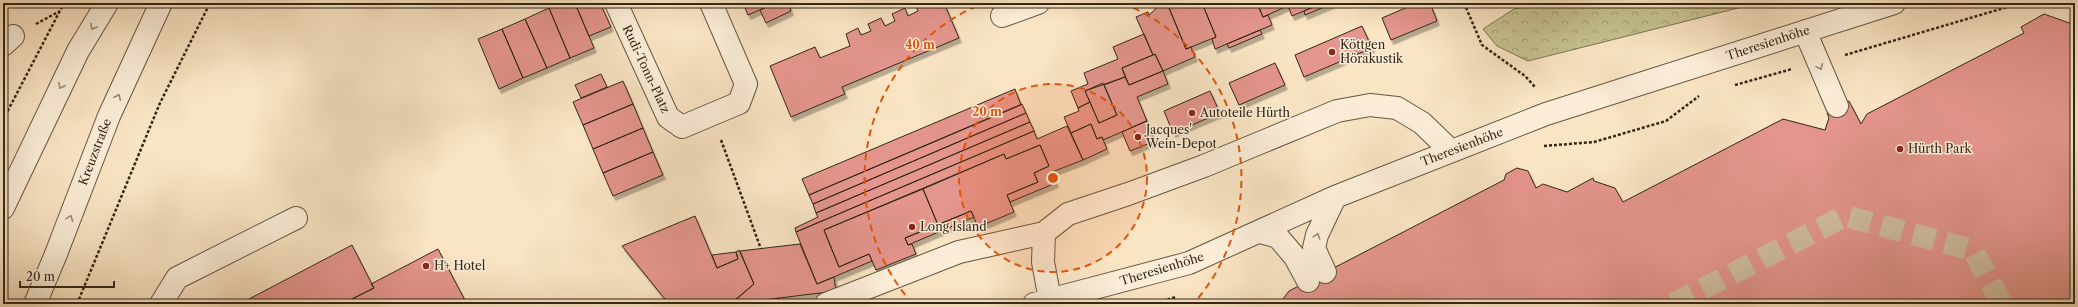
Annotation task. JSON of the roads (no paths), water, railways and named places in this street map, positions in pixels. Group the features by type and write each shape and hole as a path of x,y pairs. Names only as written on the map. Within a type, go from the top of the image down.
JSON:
{"street":[{"path":"3,208 78,51 107,3"},
{"name":"Kreuzstraße","path":"35,304 56,254 109,116 161,3"},
{"name":"Rudi-Tonn-Platz","path":"616,3 668,116 682,127 739,103 746,84 711,3"},
{"path":"1002,16 1038,3"},
{"name":"Theresienhöhe","path":"1042,302 1189,263 1335,197 1546,114 1894,3"},
{"path":"1805,31 1837,106"},
{"path":"826,304 959,252 1044,233 1068,214 1204,166 1337,111 1370,105 1397,108 1422,123 1452,151"},
{"path":"1260,232 1278,237 1295,257 1317,277 1314,248 1317,235 1335,197"},
{"path":"161,304 177,278 296,218"},
{"path":"1042,302 1044,233"}],"tunnel":[{"path":"1673,304 1845,216 1973,250 2002,304"}],"place":[{"name":"Köttgen Hörakustik","path":"1332,52"},
{"name":"Autoteile Hürth","path":"1192,113"},
{"name":"Jacques' Wein-Depot","path":"1138,137"},
{"name":"Hürth Park","path":"1900,149"},
{"name":"Long Island","path":"912,227"},
{"name":"H+ Hotel","path":"426,266"}]}
